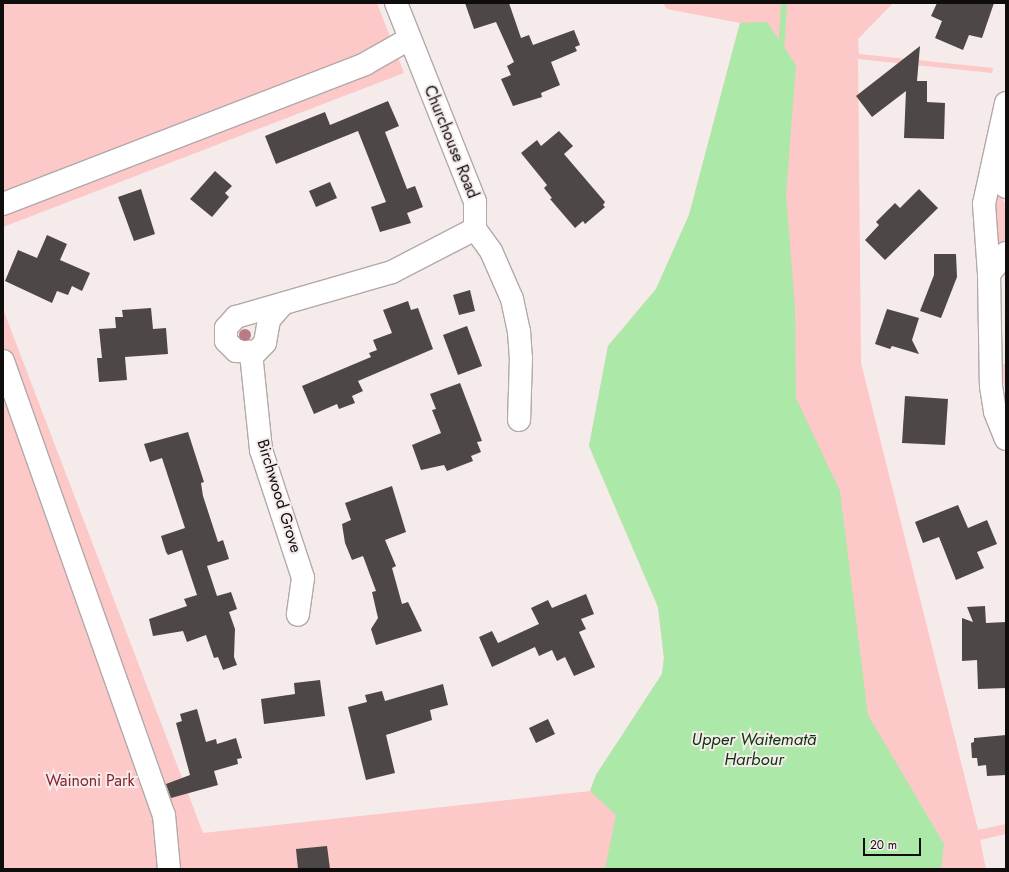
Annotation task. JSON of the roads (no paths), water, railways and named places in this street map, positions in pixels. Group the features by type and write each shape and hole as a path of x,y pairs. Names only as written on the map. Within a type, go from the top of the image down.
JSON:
{"street":[{"name":"Churchouse Road","path":"396,3 409,39 475,202 475,229"},
{"path":"3,204 365,64 409,39"},
{"path":"1006,103 998,145 990,167 984,204 989,274 991,386 995,412 1006,439"},
{"path":"998,145 1006,187"},
{"path":"281,306 269,320 264,343 256,352 251,353 236,351 226,341 226,328 228,322 246,313 281,306 392,272 475,229 497,265 512,300 519,331 519,420"},
{"path":"989,274 1006,252"},
{"name":"Birchwood Grove","path":"251,353 261,450 303,578 298,615"},
{"path":"3,361 164,815 169,869"}],"water":[{"name":"Upper Waitematā Harbour","path":"767,22 796,65 786,195 795,308 796,398 840,491 868,715 944,844 941,869 605,869 616,815 590,791 596,775 662,674 664,658 658,607 589,446 608,346 656,289 689,215 740,23"}],"waterway":[{"path":"781,55 784,3"}],"park label":[{"name":"Wainoni Park","path":"90,781"}]}
